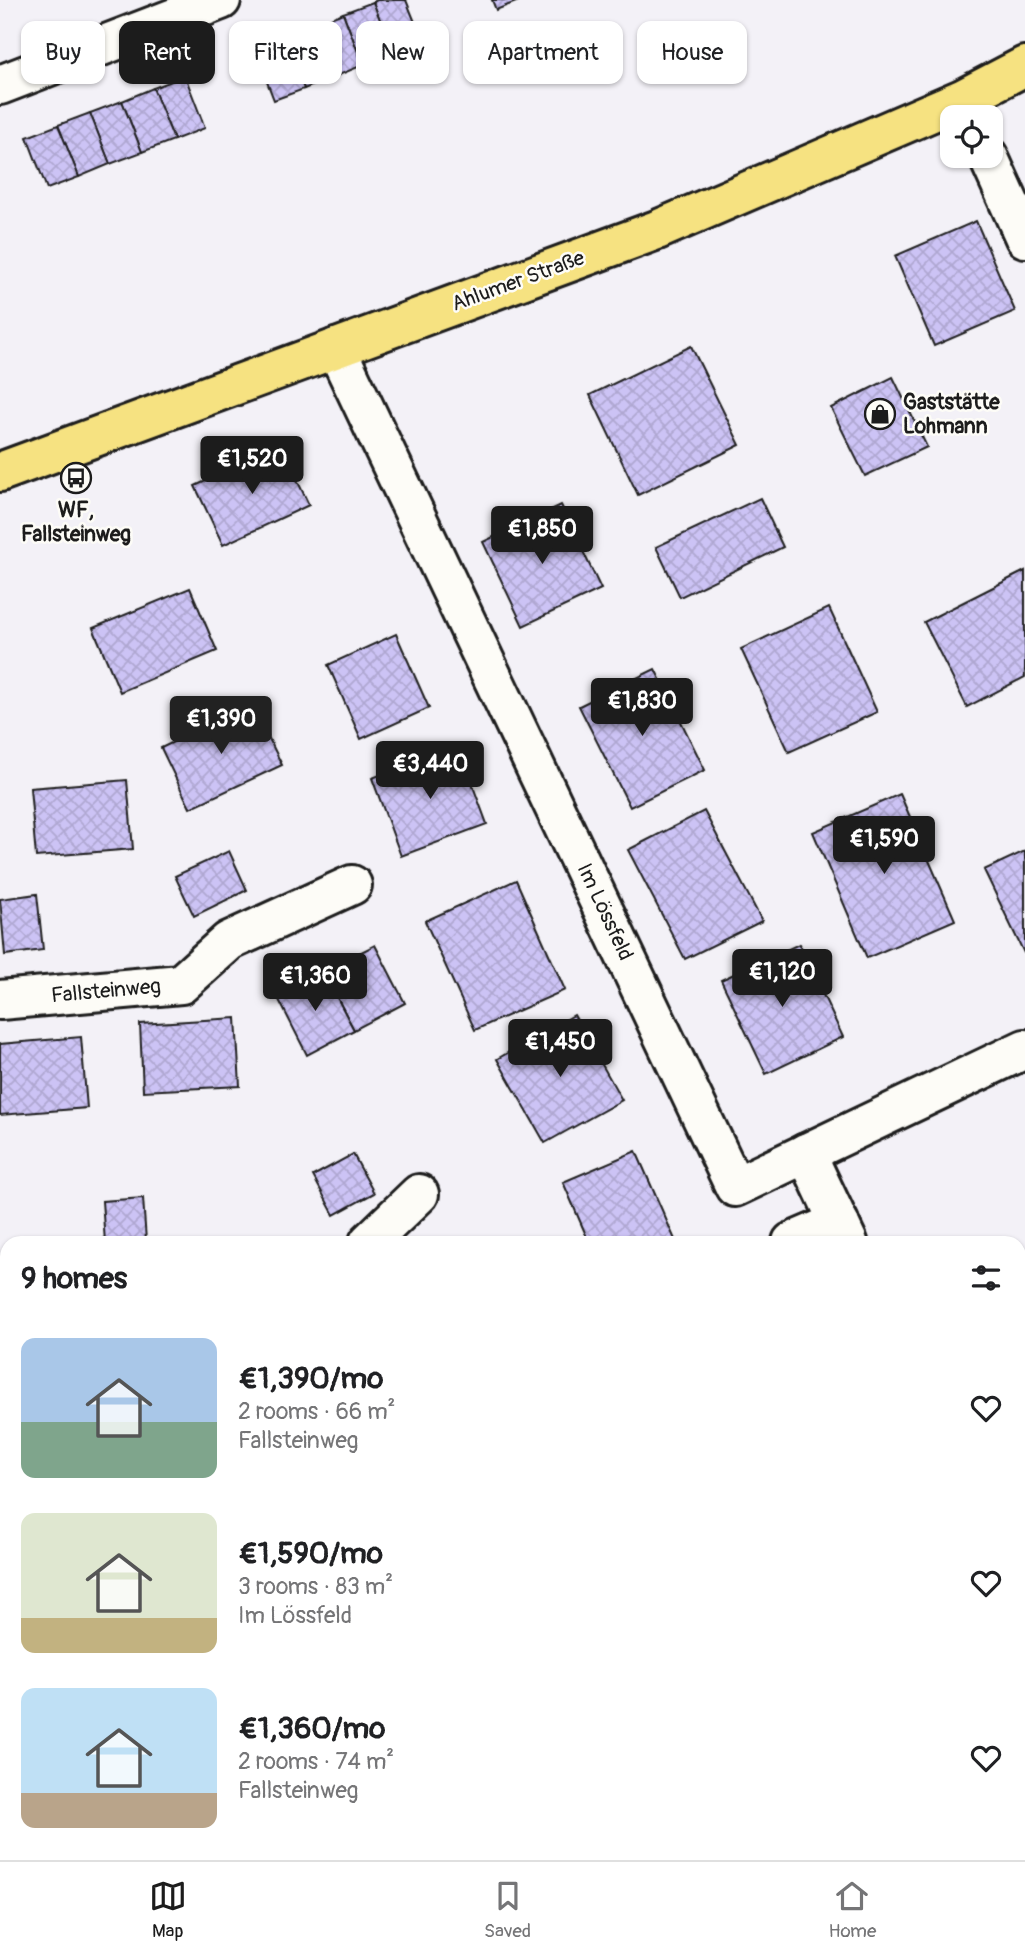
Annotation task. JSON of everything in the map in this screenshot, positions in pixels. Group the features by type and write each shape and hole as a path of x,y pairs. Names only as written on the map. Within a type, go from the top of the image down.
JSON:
{"main road":[{"name":"Ahlumer Straße","path":"970,105 1025,66"},
{"name":"Ahlumer Straße","path":"0,472 657,230 940,118"}],"street":[{"path":"0,85 221,0"},
{"path":"993,168 1025,238"},
{"name":"Im Lössfeld","path":"336,348 735,1187 1025,1049"},
{"name":"Fallsteinweg","path":"0,1000 181,984 229,941 352,885"},
{"path":"806,1153 844,1232 823,1236"},
{"path":"375,1236 419,1194"}],"building":[{"path":"406,0 414,21 380,21 373,2"},
{"path":"492,0 521,0 496,10"},
{"path":"373,2 380,21 356,21 356,47 343,13"},
{"path":"343,13 356,47 356,68 342,74 342,21 323,21"},
{"path":"164,84 188,84 205,128 174,140 153,88"},
{"path":"268,84 302,84 304,89 274,100"},
{"path":"302,84 316,84 304,89"},
{"path":"153,88 174,140 142,152 122,101"},
{"path":"122,101 142,152 110,164 90,113"},
{"path":"90,113 110,164 79,177 58,125"},
{"path":"58,125 79,177 47,189 27,137"},
{"path":"976,221 1015,311 934,346 895,256"},
{"path":"691,346 740,445 638,495 590,395"},
{"path":"893,377 927,447 865,476 831,408"},
{"path":"281,446 309,505 223,545 195,486"},
{"path":"760,498 783,547 680,597 656,547"},
{"path":"561,505 601,589 523,626 483,542"},
{"path":"1025,571 1025,677 967,707 924,622"},
{"path":"190,588 217,651 120,692 93,628"},
{"path":"829,608 877,712 789,752 741,649"},
{"path":"396,634 429,708 361,739 328,665"},
{"path":"655,669 705,770 630,807 579,706"},
{"path":"252,704 282,765 190,808 161,748"},
{"path":"458,746 487,824 401,856 372,778"},
{"path":"127,780 133,849 36,857 30,788"},
{"path":"900,794 955,920 867,958 813,832"},
{"path":"704,811 762,921 685,959 628,850"},
{"path":"229,851 247,890 194,916 175,876"},
{"path":"1025,851 1025,953 1024,953 984,870"},
{"path":"516,880 565,990 475,1030 425,921"},
{"path":"37,894 43,950 5,955 0,899"},
{"path":"799,944 843,1037 766,1074 721,980"},
{"path":"375,945 405,1003 354,1030 323,971"},
{"path":"323,971 354,1030 307,1055 276,994"},
{"path":"574,1015 622,1100 545,1143 497,1059"},
{"path":"236,1018 240,1086 143,1091 140,1024"},
{"path":"81,1037 87,1108 0,1115 0,1044"},
{"path":"636,1151 673,1236 586,1236 563,1182"},
{"path":"353,1154 374,1193 334,1215 313,1176"},
{"path":"143,1198 146,1236 105,1236 102,1201"}],"place":[{"name":"Gaststätte Lohmann","path":"880,414"},
{"name":"WF, Fallsteinweg","path":"76,478"}]}
